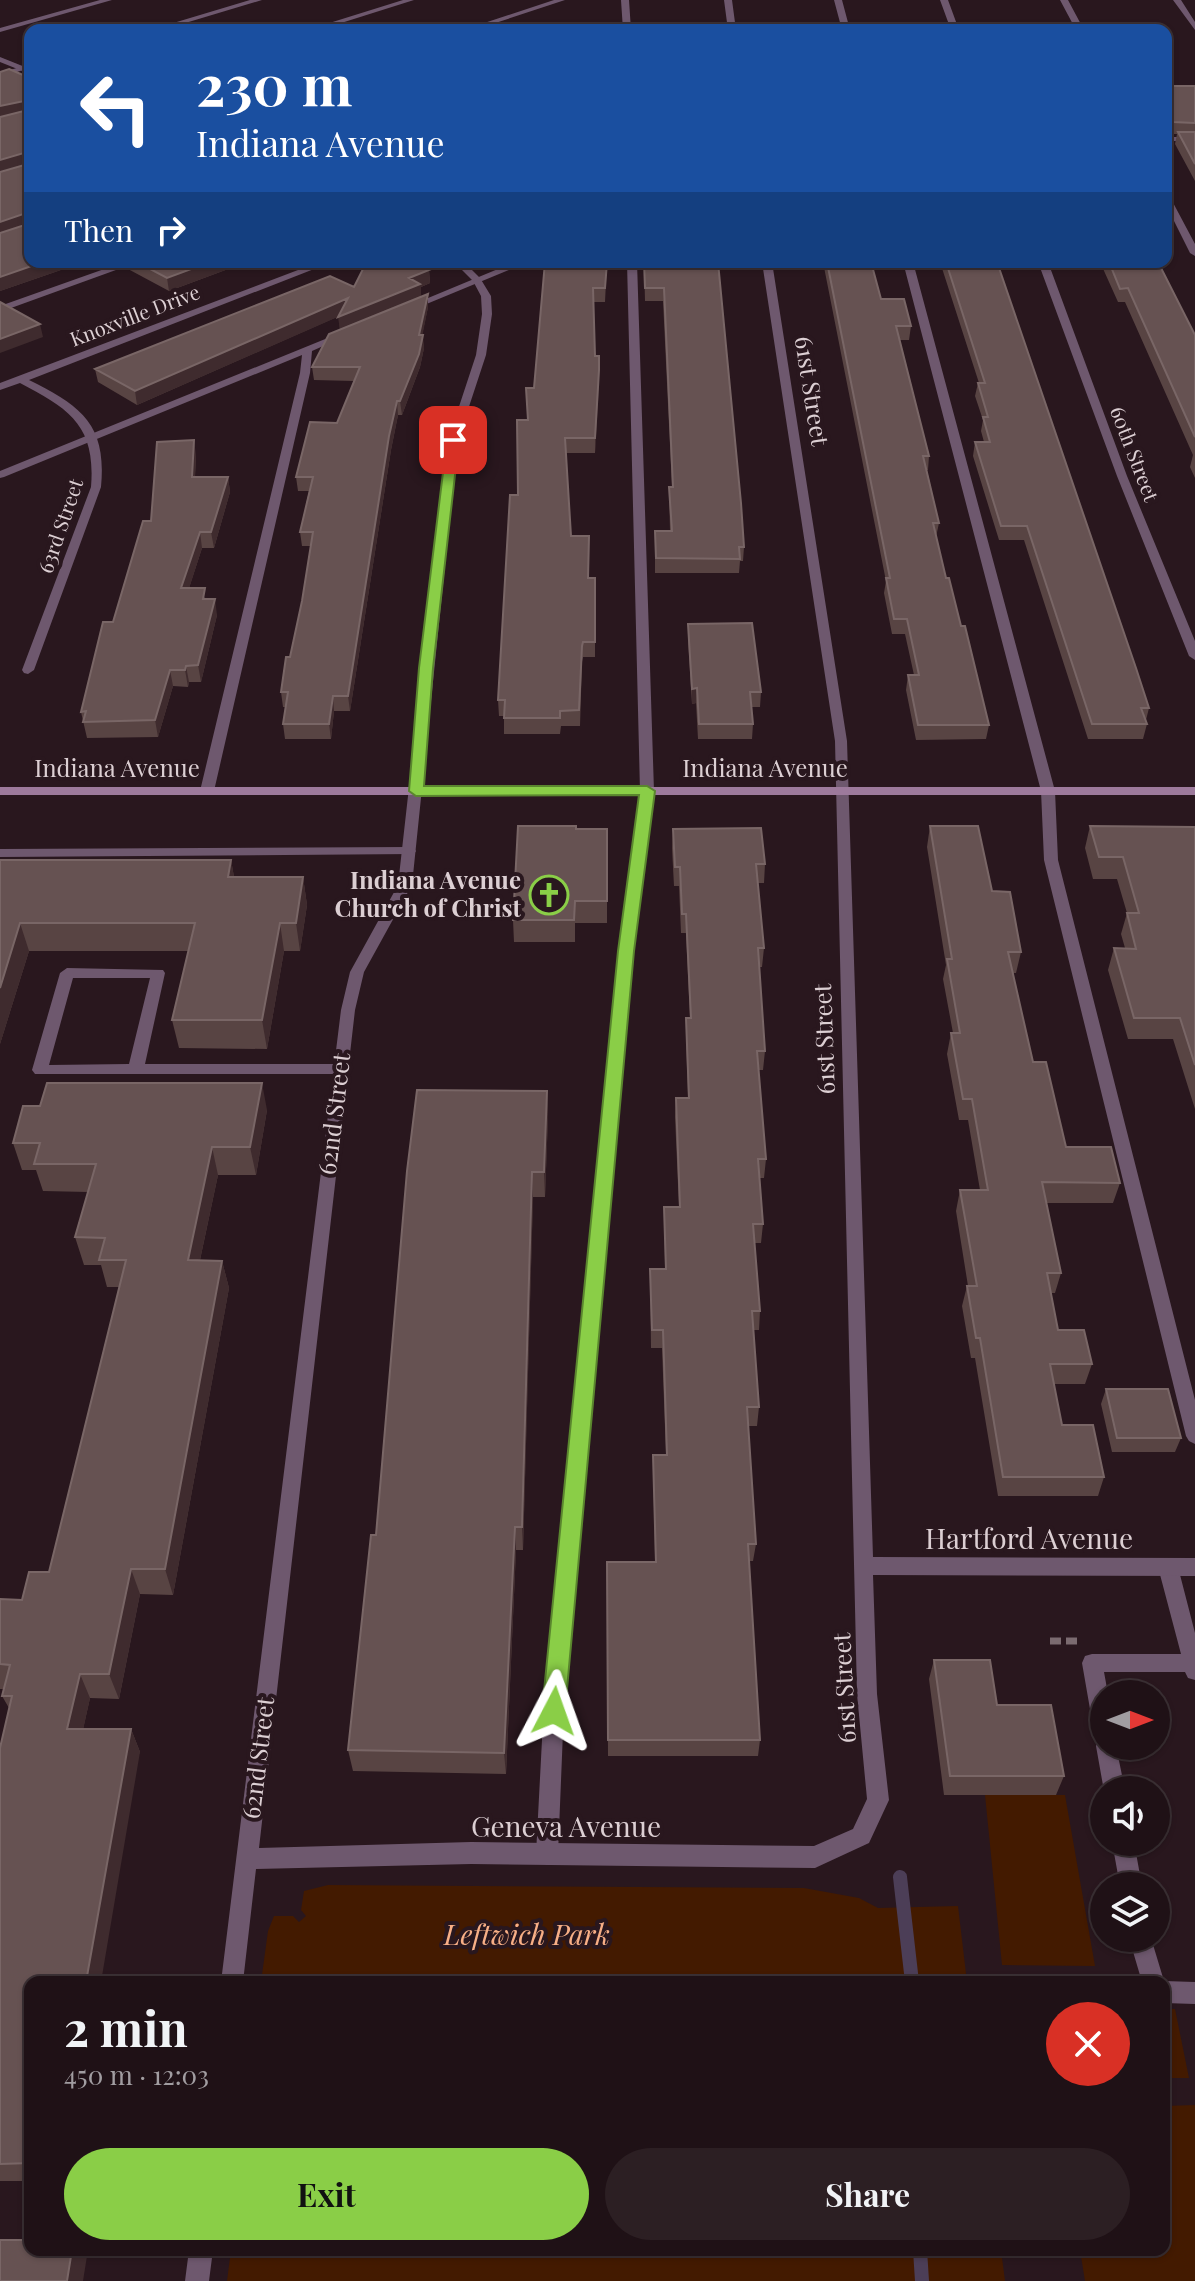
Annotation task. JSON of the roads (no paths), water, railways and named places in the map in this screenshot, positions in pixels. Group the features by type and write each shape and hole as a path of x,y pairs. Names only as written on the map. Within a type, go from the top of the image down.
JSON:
{"main road":[{"name":"Indiana Avenue","path":"0,791 1195,791"}],"street":[{"path":"0,30 108,0"},
{"path":"175,24 258,0"},
{"path":"331,24 410,0"},
{"path":"486,24 561,0"},
{"path":"625,0 627,24"},
{"path":"728,0 731,24"},
{"path":"838,0 844,24"},
{"path":"944,0 953,24"},
{"path":"1064,0 1077,24"},
{"path":"1177,0 1194,26"},
{"path":"0,59 24,68"},
{"path":"0,75 24,70"},
{"path":"1172,139 1195,139"},
{"path":"1172,209 1195,253"},
{"path":"0,309 116,268"},
{"name":"Knoxville Drive","path":"0,387 311,268"},
{"path":"547,1854 557,1667 626,951 647,791 632,268"},
{"name":"61st Street","path":"768,268 841,741 867,1694 878,1800 869,1818"},
{"path":"910,268 1048,791 1051,860 1195,1436"},
{"name":"60th Street","path":"1045,268 1122,476 1195,656"},
{"path":"392,315 468,270"},
{"name":"62nd Street","path":"233,1976 348,1010 357,972 405,885 453,440 481,355 487,314 486,296 468,270"},
{"path":"0,475 350,332"},
{"path":"207,791 305,373 307,349"},
{"name":"63rd Street","path":"20,379 64,401 84,421 100,465 96,487 28,670"},
{"path":"0,853 409,851"},
{"path":"136,1069 158,973 67,973 40,1070 341,1069"},
{"name":"Hartford Avenue","path":"863,1566 1195,1567"},
{"path":"1095,1680 1092,1663 1194,1667 1168,1567"},
{"name":"Geneva Avenue","path":"247,1859 547,1854 815,1857 861,1836 869,1818"},
{"path":"1144,1952 1151,1976"},
{"path":"1170,1992 1195,1993"},
{"path":"197,2281 200,2256"}],"waterway":[{"path":"900,1877 911,1976"},
{"path":"920,2256 922,2281"}],"place":[{"name":"Indiana Avenue Church of Christ","path":"549,895"}],"park label":[{"name":"Leftwich Park","path":"527,1935"}]}
